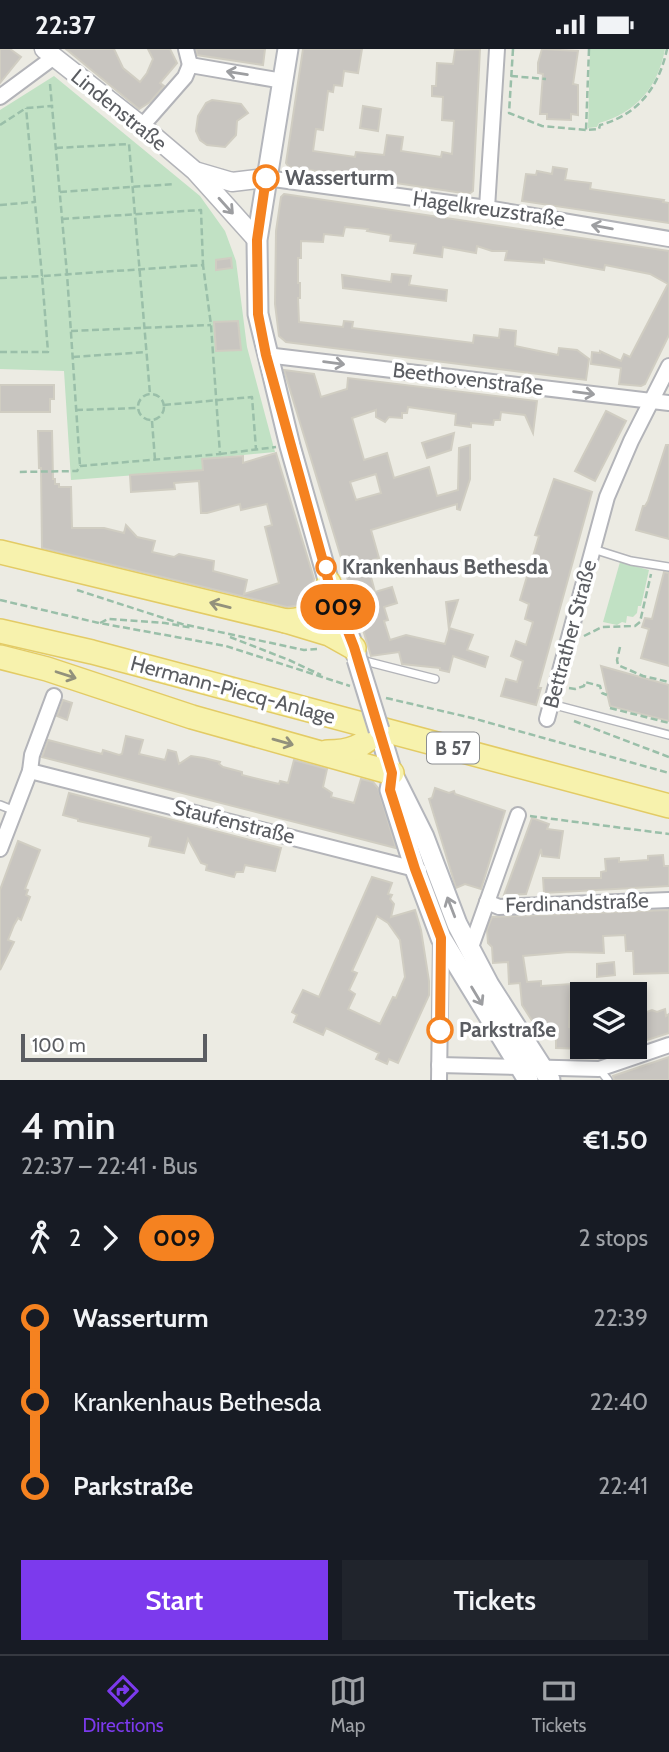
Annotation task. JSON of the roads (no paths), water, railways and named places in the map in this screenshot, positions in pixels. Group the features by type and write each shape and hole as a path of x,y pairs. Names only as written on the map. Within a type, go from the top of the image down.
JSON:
{"main road":[{"path":"288,49 257,240 258,314 266,355 348,648 392,773 424,837 470,950 536,1074"},
{"path":"0,552 286,621 348,648"},
{"path":"286,621 304,620 317,613 323,605 329,583"},
{"name":"Hermann-Piecq-Anlage","path":"0,619 87,639 518,755 669,792"},
{"name":"Hermann-Piecq-Anlage","path":"0,631 92,652 669,806"},
{"path":"0,657 47,669 192,717 392,773"},
{"path":"317,753 343,752 362,746 379,730"},
{"path":"392,773 390,790 415,869 441,938 536,1074"}],"street":[{"path":"142,126 185,78 190,65 186,49"},
{"path":"487,208 497,49"},
{"path":"0,97 49,53"},
{"name":"Lindenstraße","path":"49,53 195,171 257,240"},
{"path":"190,65 283,81"},
{"name":"Lindenstraße","path":"195,171 232,182 266,178"},
{"name":"Hagelkreuzstraße","path":"266,178 487,208 669,239"},
{"name":"Beethovenstraße","path":"266,355 669,403"},
{"name":"Bettrather Straße","path":"549,711 607,496 669,366"},
{"path":"0,849 30,771 32,755 54,696"},
{"name":"Staufenstraße","path":"30,771 438,874"},
{"path":"470,950 518,814"},
{"name":"Ferdinandstraße","path":"486,902 499,907 669,900"},
{"path":"439,1080 441,938"},
{"path":"584,1080 669,1045"},
{"path":"439,1065 536,1074 603,1074"}],"lane":[{"name":"Bettrather Straße","path":"592,549 631,561 669,567"},
{"path":"348,648 435,679"},
{"path":"549,711 669,735"},
{"path":"0,805 15,811"}],"place":[{"name":"Wasserturm","path":"266,178"},
{"name":"Krankenhaus Bethesda","path":"326,567"},
{"name":"Parkstraße","path":"440,1030"}]}
